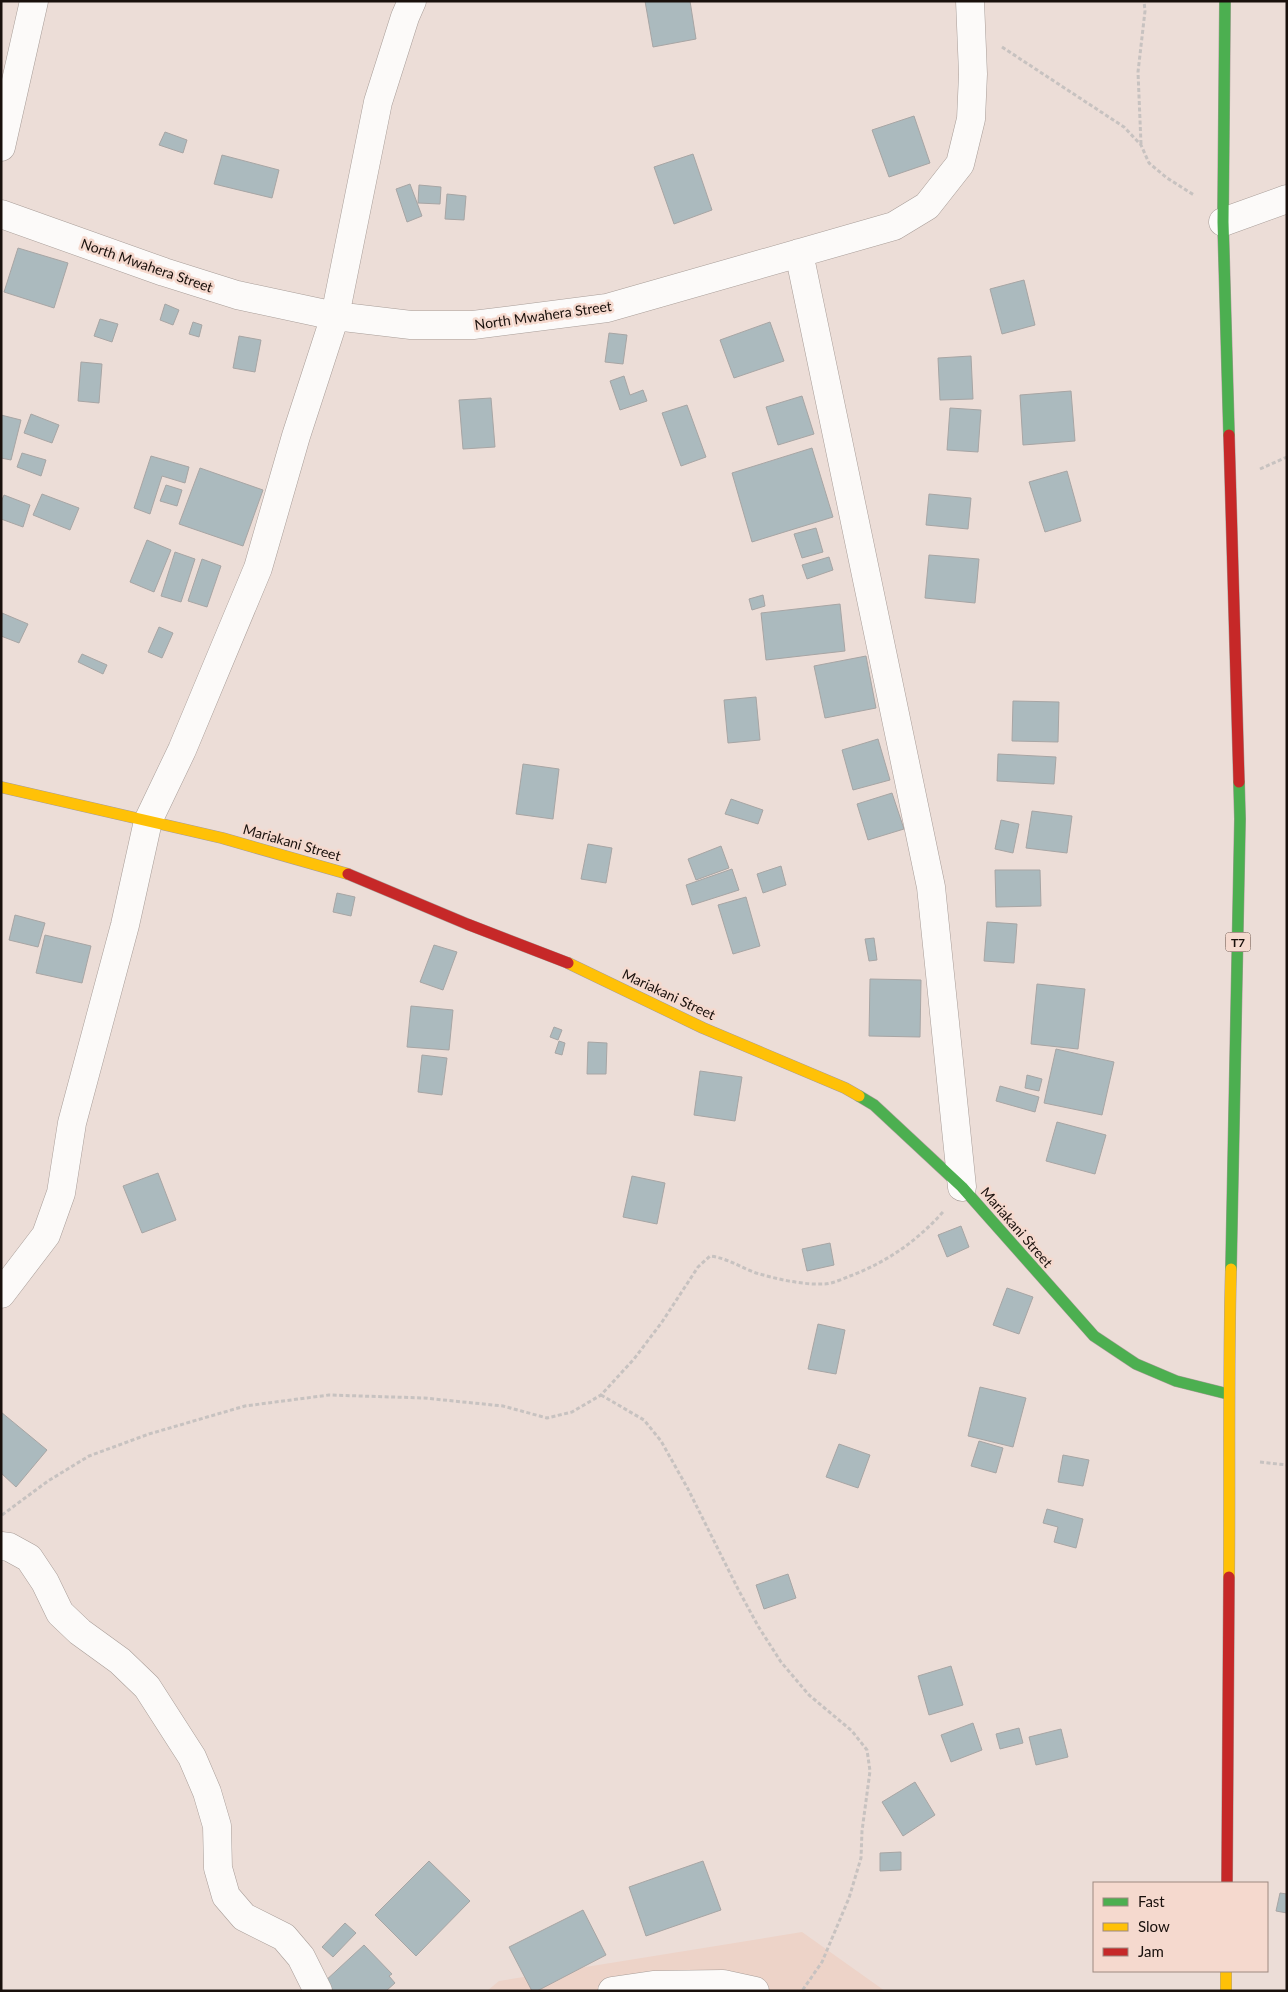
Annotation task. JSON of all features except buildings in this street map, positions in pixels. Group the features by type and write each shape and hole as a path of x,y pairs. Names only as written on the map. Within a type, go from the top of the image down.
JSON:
{"main road":[{"name":"T7","path":"1225,1 1223,216 1240,819 1228,1394 1230,1457 1227,1882"},
{"name":"Mariakani Street","path":"1,787 222,838 356,876 467,924 575,966 703,1028 821,1076 874,1105 921,1147 962,1187 1094,1336 1136,1364 1176,1381 1228,1394"},
{"path":"1226,1972 1226,1991"}],"street":[{"path":"1,147 34,1"},
{"path":"1,1294 46,1235 61,1193 72,1123 125,925 148,821 182,750 258,568 296,436 335,316 378,102 405,17 412,1"},
{"name":"North Mwahera Street","path":"1,214 164,272 236,295 335,316 411,325 473,325 607,308 894,226 927,206 960,164 971,119 973,74 970,13"},
{"path":"1223,216 1287,199"},
{"path":"800,253 931,887 962,1187"},
{"path":"1,1546 9,1547 29,1558 45,1582 60,1613 80,1632 120,1661 147,1687 192,1756 207,1792 217,1826 218,1868 226,1896 244,1917 284,1937 301,1956 318,1991"},
{"path":"612,1991 653,1985 722,1984 755,1991"}],"path":[{"path":"1144,1 1145,10 1138,72 1142,145 1146,158 1155,168 1182,189 1223,216"},
{"path":"970,13 1000,46 1124,127 1142,145"},
{"path":"1,1516 48,1481 89,1456 149,1434 245,1406 329,1395 424,1398 502,1406 547,1418 572,1412 601,1395 634,1359 662,1322 698,1268 710,1256 722,1258 756,1272 801,1283 826,1284 866,1270 900,1252 931,1225 948,1207 962,1187"},
{"path":"601,1395 644,1420 661,1442 688,1489 758,1626 781,1662 809,1695 852,1731 867,1750 870,1771 862,1831 861,1858 849,1898 822,1962 802,1991"}],"shaded area":[{"path":"802,1932 885,1991 487,1991 499,1981"}],"traffic: fast":[{"path":"1225,1 1223,222 1229,435"},
{"path":"1231,1269 1240,819 1239,782"},
{"path":"859,1096 874,1105 962,1187 1094,1336 1136,1364 1176,1381 1228,1394"}],"traffic: slow":[{"path":"1,787 222,838 348,874"},
{"path":"568,963 703,1028 845,1088 859,1096"},
{"path":"1229,1577 1231,1269"},
{"path":"1226,1972 1226,1991"}],"traffic: jam":[{"path":"1229,435 1239,782"},
{"path":"348,874 467,924 568,963"},
{"path":"1227,1882 1229,1577"}]}
